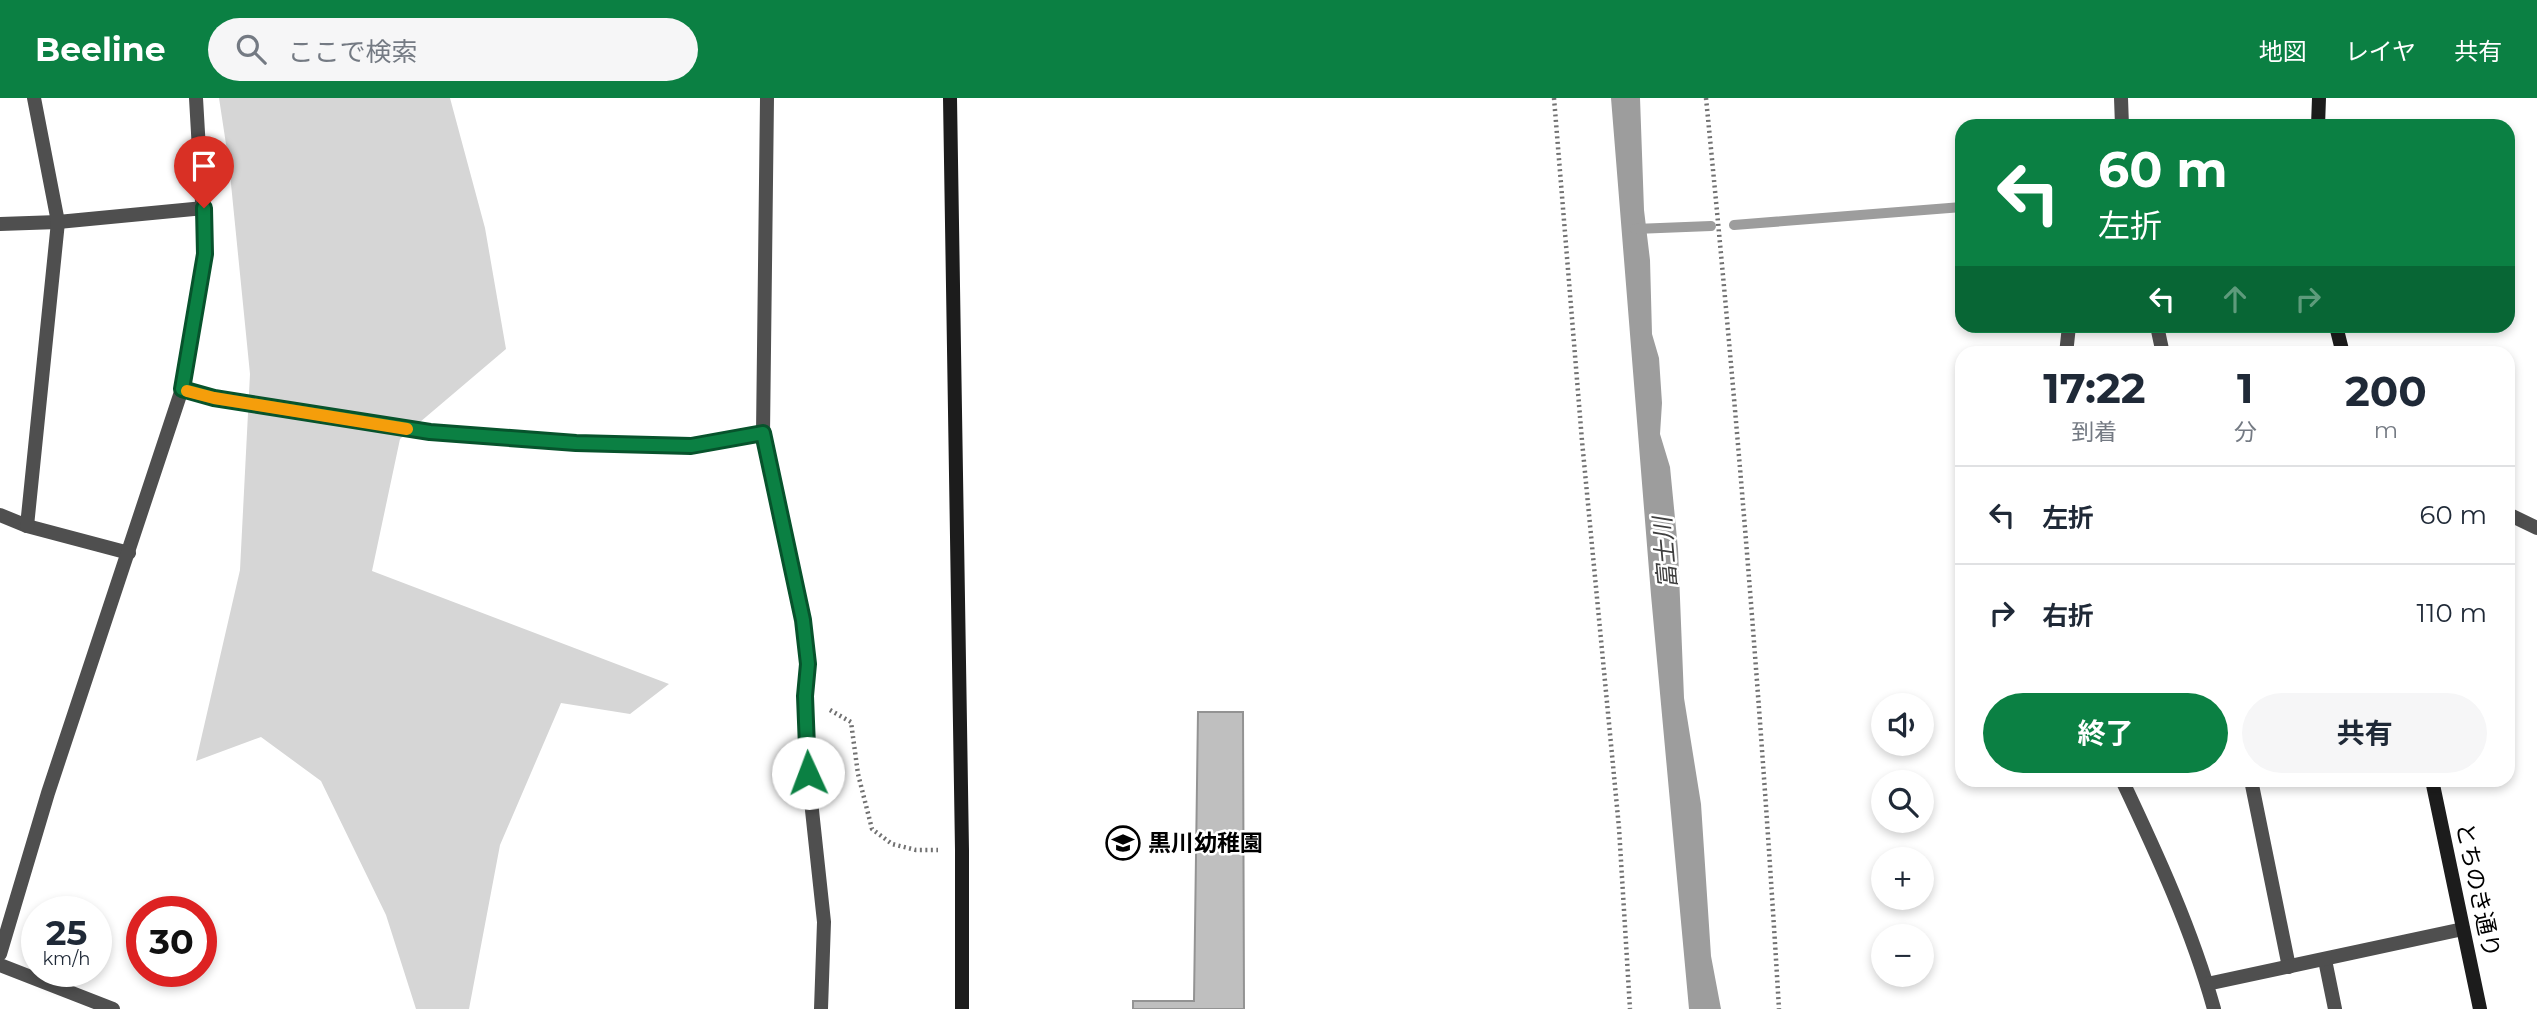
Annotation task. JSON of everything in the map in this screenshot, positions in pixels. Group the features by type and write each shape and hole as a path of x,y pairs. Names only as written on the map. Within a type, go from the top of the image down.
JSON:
{"street":[{"path":"27,526 58,222 34,98"},
{"path":"0,954 48,793 182,389 205,254 196,98"},
{"path":"767,98 763,433 803,620 808,664 805,696 808,773 824,922 821,1009"},
{"path":"950,98 962,1009"},
{"path":"2121,98 2122,119"},
{"path":"2318,119 2319,98"},
{"path":"0,224 58,222 204,208"},
{"path":"182,389 214,398 430,432 576,443 691,446 763,433"},
{"path":"0,515 27,526 129,553"},
{"path":"2515,517 2537,528"},
{"path":"2126,787 2152,840 2214,1009"},
{"path":"2252,787 2289,967"},
{"name":"とちのき通り","path":"2433,787 2480,1009"},
{"path":"2207,984 2463,929"},
{"path":"2325,960 2335,1009"},
{"path":"0,965 113,1009"}],"path":[{"path":"1554,98 1583,455 1619,828 1630,1009"},
{"path":"1706,98 1728,326 1769,841 1779,1009"},
{"path":"853,740 858,774 872,829 892,844 916,850 962,850"}],"shaded area":[{"path":"219,98 450,98 485,228 506,349 400,439 372,571 669,684 630,714 561,703 500,845 469,1009 416,1009 386,915 321,781 261,737 196,761 240,570 250,374 229,164"}],"water":[{"name":"富士川","path":"1611,98 1640,98 1652,334 1659,358 1662,403 1660,434 1670,467 1678,549 1684,698 1701,804 1711,956 1721,1009 1689,1009 1651,595"}],"building":[{"path":"1198,712 1243,712 1244,1009 1133,1009 1133,1001 1194,1001"}],"waterway":[{"path":"1734,225 1955,208"},
{"path":"1635,229 1711,226"}],"slow traffic":[{"path":"187,391 214,398 407,429"}],"place":[{"name":"黒川幼稚園","path":"1123,843"}],"route":[{"path":"204,208 205,254 182,389 214,398 430,432 576,443 691,446 763,433 771,481 803,620 808,664 805,696 808,773"}]}
